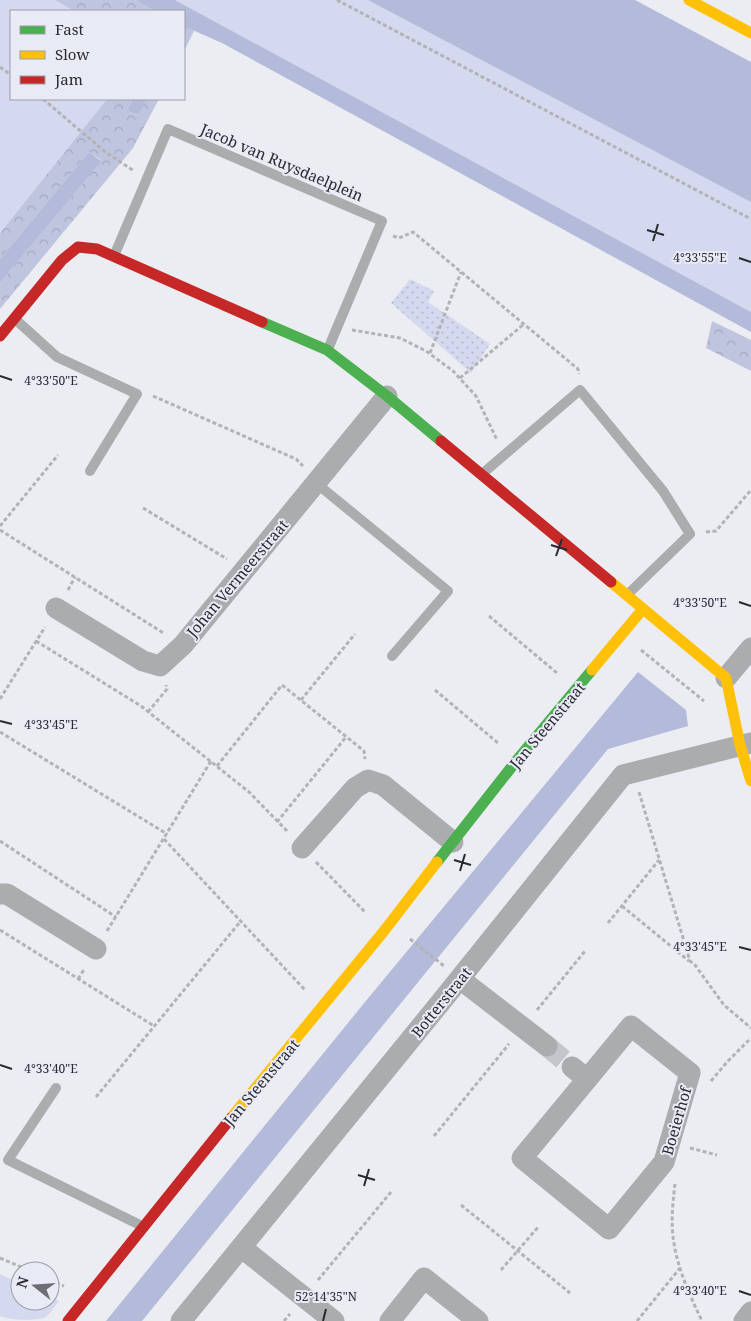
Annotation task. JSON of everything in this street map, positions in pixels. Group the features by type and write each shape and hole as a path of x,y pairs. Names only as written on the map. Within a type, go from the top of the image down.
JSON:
{"street":[{"path":"689,0 751,33"},
{"path":"0,336 62,260 78,247 97,250 114,257 327,350 387,396 482,474 642,610 726,678 746,744 751,781"},
{"name":"Johan Vermeerstraat","path":"56,608 143,661 160,666 183,645 387,396"},
{"name":"Jan Steenstraat","path":"68,1321 384,931 517,760 642,610"},
{"path":"726,678 751,648"},
{"name":"Botterstraat","path":"181,1321 242,1248 452,972 623,775 746,744"},
{"path":"302,848 354,788 368,780 383,786 453,842"},
{"path":"0,894 7,894 96,949"},
{"path":"452,972 546,1046"},
{"name":"Boeierhof","path":"631,1026 690,1072 670,1143 664,1162 609,1229 522,1158 580,1072 631,1026"},
{"path":"242,1248 334,1321"},
{"path":"390,1321 424,1278 478,1321"},
{"path":"744,1321 751,1312"}],"lane":[{"name":"Jacob van Ruysdaelplein","path":"114,257 168,129 382,221 378,230"},
{"path":"327,350 378,230"},
{"path":"14,319 58,357 137,394 90,471"},
{"path":"482,474 580,390 663,491 690,534 626,596"},
{"path":"317,481 448,591 392,656"},
{"path":"56,1088 8,1160 145,1227"}],"path":[{"path":"337,0 751,219"},
{"path":"43,100 104,151 147,180"},
{"path":"378,230 399,238 413,232 578,369 580,390"},
{"path":"430,354 461,272"},
{"path":"460,378 524,324"},
{"path":"337,327 400,338 430,354 453,371 476,396 504,455"},
{"path":"137,394 156,397 296,459 317,481"},
{"path":"0,526 58,455"},
{"path":"690,534 716,531 751,490"},
{"path":"143,508 245,570"},
{"path":"0,530 183,645"},
{"path":"0,699 75,577"},
{"path":"489,616 576,690"},
{"path":"301,700 355,634"},
{"path":"622,634 708,704"},
{"path":"36,641 141,706 249,792 384,931"},
{"path":"216,766 282,685 364,751 368,780"},
{"path":"435,690 517,760"},
{"path":"0,732 167,834"},
{"path":"278,822 346,737"},
{"path":"78,979 211,761"},
{"path":"633,773 690,962"},
{"path":"164,839 322,1008"},
{"path":"0,841 116,917"},
{"path":"608,923 660,860"},
{"path":"622,906 695,966 724,1005 751,1028"},
{"path":"96,1097 240,922"},
{"path":"0,930 154,1026"},
{"path":"406,936 452,972"},
{"path":"708,1086 728,1061 751,1038"},
{"path":"670,1143 717,1155"},
{"path":"676,1180 672,1207 673,1236 680,1268 702,1321"},
{"path":"284,1321 391,1192"},
{"path":"461,1205 570,1293"},
{"path":"501,1270 539,1226"},
{"path":"637,1321 680,1268"}],"shaded area":[{"path":"0,0 55,0 72,10 10,10 10,100 106,100 0,233"},
{"path":"135,0 175,0 751,312 751,332 222,43 188,28 185,30 185,10 153,10"},
{"path":"175,0 372,0 747,199 751,202 751,312"},
{"path":"368,0 635,0 751,62 751,202"},
{"path":"132,100 146,100 138,115 127,111"},
{"path":"89,152 101,161 0,283 0,259"},
{"path":"410,279 434,291 428,302 490,344 471,373 391,303"},
{"path":"638,672 686,710 688,726 608,749 142,1321 106,1321 365,1002"},
{"path":"0,1274 10,1278 10,1311 51,1311 46,1317 30,1320 17,1320 0,1316"}],"green space":[{"path":"55,0 135,0 153,10 72,10"},
{"path":"188,27 194,31 185,49 185,29"},
{"path":"106,100 132,100 127,111 137,115 146,100 158,100 133,148 0,309 0,283 101,160 89,152 0,259 0,233"},
{"path":"712,321 751,340 751,371 706,348"}],"tunnel":[{"path":"547,1046 572,1067"}],"traffic: fast":[{"path":"262,322 327,350 441,441"},
{"path":"437,862 517,760 592,670"}],"traffic: slow":[{"path":"689,0 751,33"},
{"path":"611,582 726,678 740,745 751,781"},
{"path":"592,670 642,610"},
{"path":"231,1118 384,931 437,862"}],"traffic: jam":[{"path":"0,336 62,260 78,247 97,249 262,322"},
{"path":"441,441 611,582"},
{"path":"68,1321 231,1118"}]}
